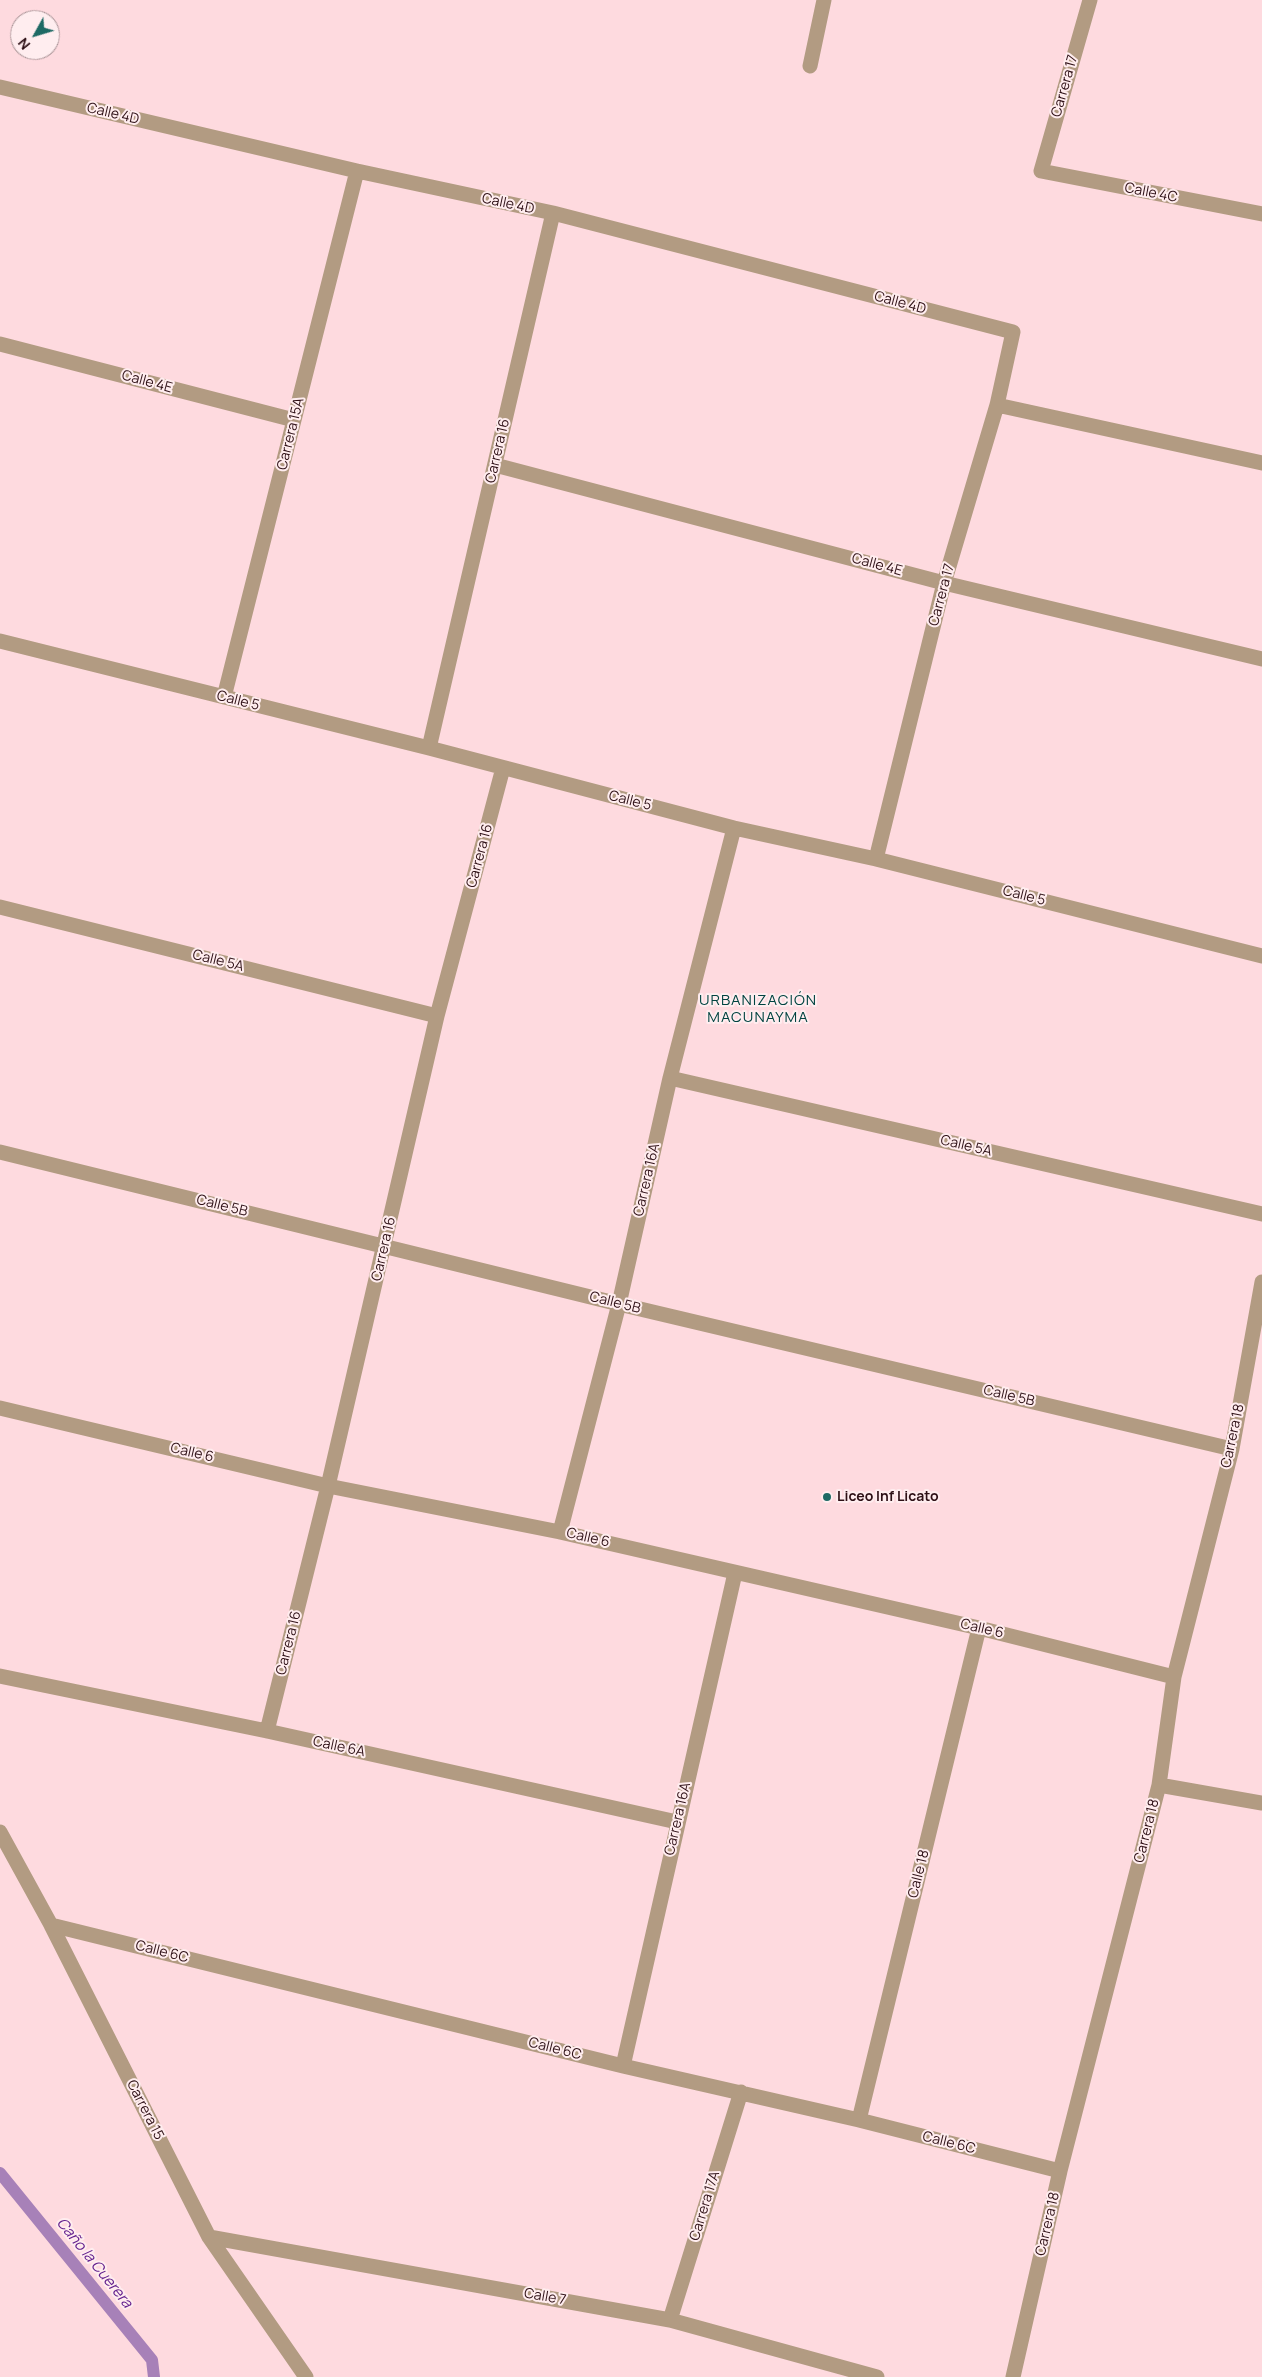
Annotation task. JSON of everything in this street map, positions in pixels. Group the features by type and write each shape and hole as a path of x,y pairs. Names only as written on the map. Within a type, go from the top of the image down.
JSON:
{"street":[{"path":"810,66 824,0"},
{"name":"Carrera 17","path":"1040,171 1090,0"},
{"name":"Calle 4D","path":"0,87 357,171 553,213 1013,332"},
{"name":"Carrera 15A","path":"224,697 357,171"},
{"name":"Calle 4C","path":"1040,171 1262,214"},
{"name":"Carrera 16","path":"429,748 553,213"},
{"name":"Carrera 17","path":"876,859 944,583 997,406 1013,332"},
{"name":"Calle 4E","path":"0,344 294,420"},
{"path":"997,406 1262,463"},
{"name":"Calle 4E","path":"495,464 944,583 1262,659"},
{"name":"Calle 5","path":"0,641 429,748 734,828 876,859 1262,956"},
{"name":"Carrera 16","path":"267,1731 386,1245 437,1016 503,768"},
{"name":"Carrera 16A","path":"560,1532 619,1304 670,1078 734,828"},
{"name":"Calle 5A","path":"0,906 437,1016"},
{"name":"Calle 5A","path":"670,1078 1262,1214"},
{"name":"Calle 5B","path":"0,1152 386,1245 619,1304 1232,1449"},
{"name":"Carrera 18","path":"1013,2377 1060,2171 1159,1785 1174,1677 1232,1449 1262,1282"},
{"name":"Calle 6","path":"0,1408 328,1486 560,1532 979,1628 1174,1677"},
{"name":"Carrera 16A","path":"623,2066 735,1573"},
{"name":"Calle 18","path":"859,2120 979,1628"},
{"name":"Calle 6A","path":"0,1676 267,1731 677,1822"},
{"path":"1159,1785 1262,1803"},
{"name":"Carrera 15","path":"0,1832 51,1925 209,2237 306,2377"},
{"name":"Calle 6C","path":"51,1925 623,2066 859,2120 1060,2171"},
{"name":"Carrera 17A","path":"670,2320 741,2092"},
{"name":"Calle 7","path":"209,2237 670,2320 876,2377"}],"waterway":[{"name":"Caño la Cuerera","path":"0,2173 152,2360 154,2377"}],"place":[{"name":"Liceo Inf Licato","path":"827,1497"}],"district":[{"name":"URBANIZACIÓN MACUNAYMA","path":"758,1010"}]}
